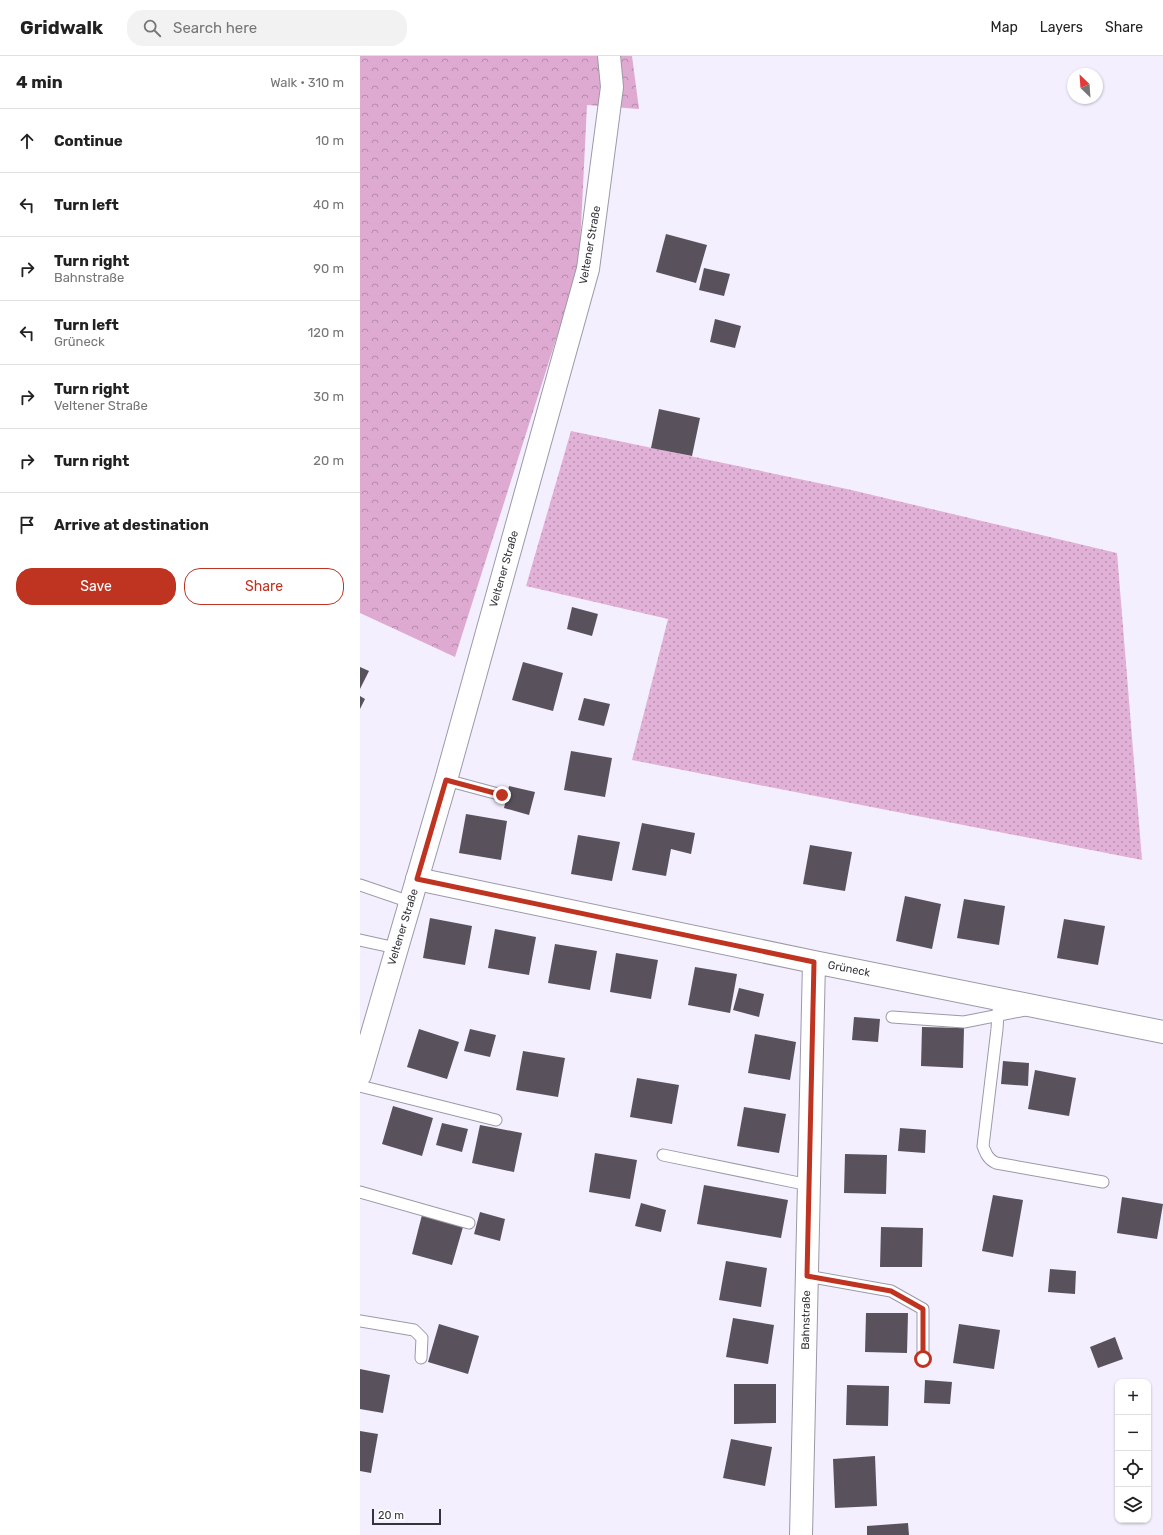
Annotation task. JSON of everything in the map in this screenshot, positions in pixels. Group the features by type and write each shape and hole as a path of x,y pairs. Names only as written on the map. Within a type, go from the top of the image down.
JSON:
{"street":[{"name":"Veltener Straße","path":"360,1075 446,780 588,269 612,87 609,56"},
{"name":"Grüneck","path":"417,879 814,962 998,1007 1039,1007 1163,1032"},
{"name":"Bahnstraße","path":"801,1535 814,962"}],"lane":[{"path":"446,780 502,795"},
{"path":"360,886 410,902"},
{"path":"360,940 396,948"},
{"path":"892,1017 964,1022 998,1007 997,1029 983,1146 985,1154 989,1159 996,1163 1103,1182"},
{"path":"360,1086 496,1120"},
{"path":"663,1155 809,1185"},
{"path":"360,1192 469,1223"},
{"path":"807,1276 891,1291 923,1309 923,1359"},
{"path":"360,1321 414,1330 422,1338 421,1358"}],"shaded area":[{"path":"571,431 847,489 1117,553 1142,860 632,760 668,619 526,586"}],"green space":[{"path":"360,56 632,56 639,109 587,105 579,267 455,657 360,613"}],"building":[{"path":"666,234 707,245 696,283 656,272"},
{"path":"704,268 730,274 724,296 699,290"},
{"path":"715,319 741,326 735,348 710,342"},
{"path":"659,409 700,418 692,456 651,448"},
{"path":"572,607 598,614 592,636 567,629"},
{"path":"523,662 563,673 553,711 512,700"},
{"path":"360,667 369,671 360,689"},
{"path":"360,696 365,699 360,709"},
{"path":"584,698 610,704 604,726 578,720"},
{"path":"571,751 612,758 605,797 564,790"},
{"path":"509,786 535,792 529,815 504,808"},
{"path":"466,814 507,821 501,860 459,853"},
{"path":"642,823 695,833 691,854 671,849 666,876 632,870"},
{"path":"578,835 620,842 612,881 571,874"},
{"path":"810,845 852,852 845,891 803,884"},
{"path":"905,896 941,904 932,949 896,941"},
{"path":"964,899 1005,906 999,945 957,938"},
{"path":"430,918 472,926 465,965 423,958"},
{"path":"1064,919 1105,926 1098,965 1057,958"},
{"path":"495,929 536,937 529,975 488,968"},
{"path":"555,944 597,951 590,990 548,983"},
{"path":"616,953 658,960 651,999 610,992"},
{"path":"695,967 737,974 730,1013 688,1005"},
{"path":"739,988 764,994 759,1017 733,1010"},
{"path":"854,1017 880,1019 878,1042 852,1040"},
{"path":"922,1027 964,1028 963,1068 921,1066"},
{"path":"419,1029 459,1042 447,1079 407,1067"},
{"path":"470,1029 496,1035 490,1057 464,1051"},
{"path":"755,1034 796,1042 790,1080 748,1073"},
{"path":"523,1051 565,1058 558,1097 516,1090"},
{"path":"1003,1061 1029,1063 1028,1086 1001,1084"},
{"path":"1035,1070 1076,1078 1069,1116 1028,1109"},
{"path":"637,1078 679,1085 672,1124 630,1117"},
{"path":"393,1106 433,1118 422,1156 382,1144"},
{"path":"744,1107 786,1114 779,1153 737,1146"},
{"path":"442,1123 468,1129 462,1152 436,1145"},
{"path":"480,1125 522,1133 514,1172 472,1163"},
{"path":"900,1128 926,1130 925,1153 898,1151"},
{"path":"595,1153 637,1160 630,1199 589,1192"},
{"path":"845,1154 887,1155 886,1194 844,1193"},
{"path":"704,1185 788,1200 781,1238 697,1224"},
{"path":"993,1195 1023,1200 1013,1257 982,1251"},
{"path":"1122,1197 1163,1204 1157,1239 1117,1233"},
{"path":"641,1203 666,1210 661,1232 635,1226"},
{"path":"480,1212 505,1219 500,1241 474,1234"},
{"path":"422,1215 463,1227 452,1265 412,1254"},
{"path":"881,1227 923,1228 922,1267 880,1267"},
{"path":"726,1261 767,1268 761,1307 719,1300"},
{"path":"1050,1269 1076,1271 1075,1294 1048,1292"},
{"path":"866,1313 908,1313 907,1353 865,1352"},
{"path":"733,1318 774,1325 768,1364 726,1357"},
{"path":"439,1324 479,1336 468,1374 428,1362"},
{"path":"959,1324 1000,1330 994,1369 953,1363"},
{"path":"1115,1337 1123,1359 1098,1368 1090,1347"},
{"path":"360,1369 390,1375 383,1413 360,1409"},
{"path":"925,1380 952,1382 950,1404 924,1403"},
{"path":"734,1384 776,1384 776,1423 734,1424"},
{"path":"847,1385 889,1386 888,1426 846,1425"},
{"path":"360,1431 378,1434 371,1473 360,1471"},
{"path":"731,1439 772,1447 765,1486 723,1478"},
{"path":"875,1456 877,1506 835,1508 833,1459"},
{"path":"908,1523 909,1535 867,1535 867,1526"}],"route":[{"path":"502,795 446,780 417,879 814,962 807,1276 891,1291 923,1309 923,1359"}]}
